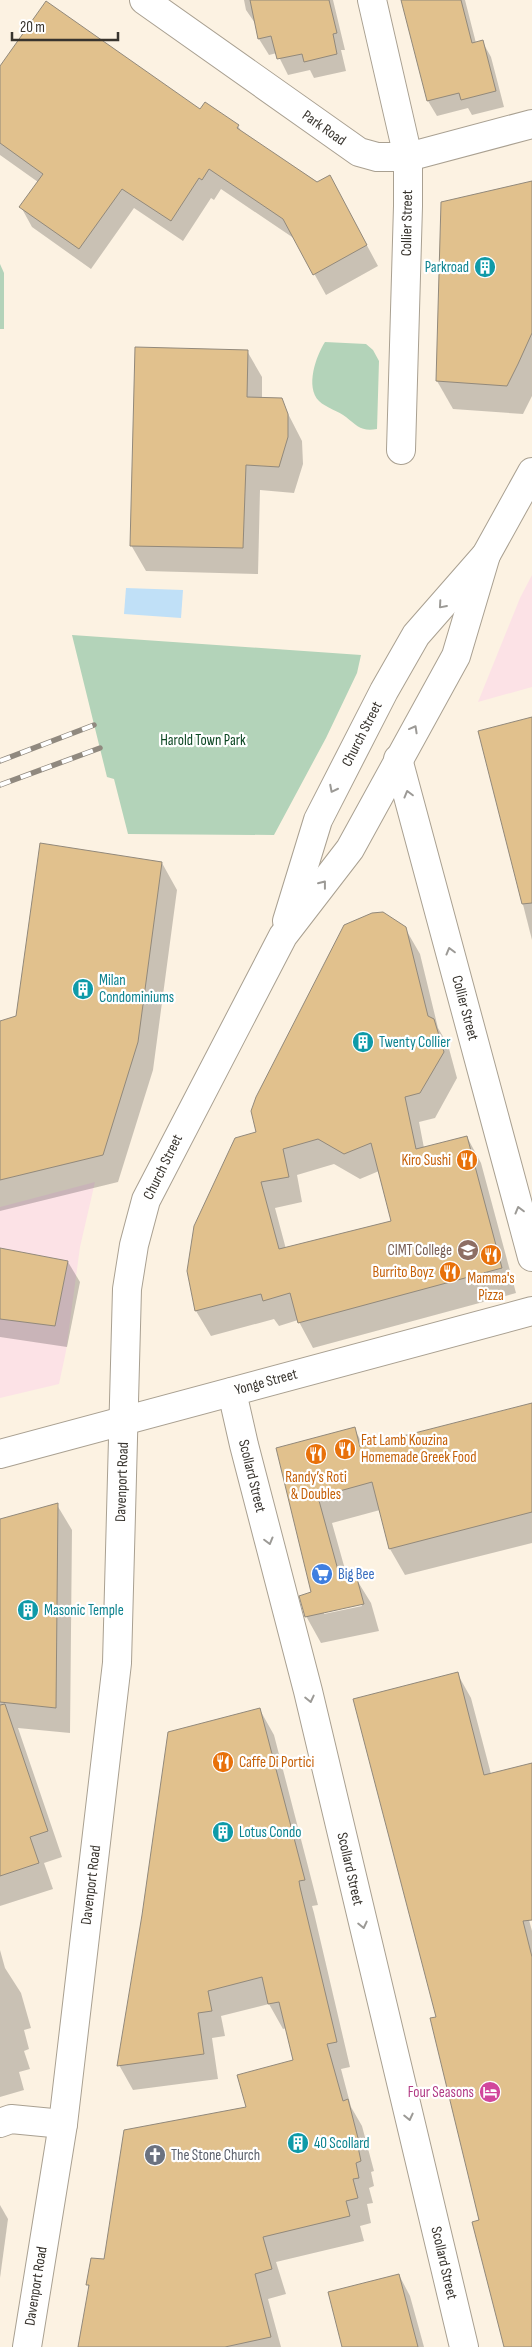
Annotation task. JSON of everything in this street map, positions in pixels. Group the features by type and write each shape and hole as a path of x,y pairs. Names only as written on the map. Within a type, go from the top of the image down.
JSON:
{"main road":[{"name":"Park Road","path":"144,0 345,144 359,152 377,157 408,157 532,124"},
{"name":"Collier Street","path":"372,0 408,157 401,450"},
{"name":"Church Street","path":"283,936 318,820 384,691 416,635 486,555 532,472"},
{"name":"Church Street","path":"124,1421 127,1289 134,1245 146,1200 283,936 350,849 456,656 486,555"},
{"name":"Collier Street","path":"398,759 532,1257"},
{"name":"Yonge Street","path":"0,1454 410,1342 532,1311"},
{"name":"Scollard Street","path":"232,1392 244,1446 310,1701 464,2347"},
{"name":"Davenport Road","path":"27,2347 63,2124 117,1663 124,1421"},
{"path":"0,2123 11,2119 63,2124"}],"shaded area":[{"path":"532,575 532,687 478,702 520,598"},
{"path":"95,1182 80,1247 66,1351 59,1384 0,1398 0,1207"}],"green space":[{"path":"0,264 4,273 4,329 0,329"},
{"path":"325,342 366,344 373,350 379,361 377,429 367,430 360,428 343,415 319,401 315,395 312,380 313,372 318,355"},
{"name":"Harold Town Park","path":"72,635 361,655 357,673 326,738 274,835 128,834 114,779 107,777"}],"water":[{"path":"126,588 183,590 181,618 124,614"}],"building":[{"path":"250,0 329,0 337,33 333,34 337,54 304,62 302,54 277,59 271,36 258,39"},
{"path":"401,0 461,0 472,43 483,40 496,91 461,100 459,93 427,101"},
{"path":"46,1 200,109 205,102 239,125 237,128 317,182 330,175 367,245 313,275 283,219 209,169 202,180 199,178 171,221 122,189 79,249 19,207 43,174 0,143 0,66"},
{"name":"Parkroad","path":"532,181 532,333 518,364 507,386 436,381 441,202"},
{"path":"135,347 248,350 247,397 282,398 288,414 288,437 279,467 246,465 243,548 130,546"},
{"path":"532,717 532,903 522,904 478,731"},
{"name":"Milan Condominiums","path":"40,843 162,862 138,1042 103,1155 0,1180 0,1021 16,1016"},
{"path":"383,912 406,927 428,1016 434,1019 444,1052 420,1093 405,1097 416,1149 467,1136 502,1268 298,1323 290,1293 263,1301 261,1294 195,1311 187,1271 194,1226 235,1138 256,1132 251,1111 256,1097 344,925 372,913","holes":["318,1139 344,1154 371,1143 391,1221 279,1249 261,1182 289,1177 283,1149"]},
{"path":"0,1248 68,1261 55,1326 0,1319"},
{"path":"532,1403 532,1512 389,1549 372,1482 318,1497 341,1581 356,1575 364,1604 305,1617 299,1596 311,1592 276,1448 355,1427 360,1447"},
{"name":"Masonic Temple","path":"58,1503 56,1708 0,1702 0,1519"},
{"path":"458,1672 484,1775 532,1763 532,1920 523,1921 532,1957 532,2347 504,2347 472,2222 479,2220 430,2018 436,2017 353,1699"},
{"path":"5,1704 48,1831 30,1837 39,1863 0,1876 0,1705"},
{"path":"260,1708 305,1880 299,1881 300,1887 337,2042 327,2044 343,2101 348,2099 360,2146 358,2147 361,2161 356,2163 359,2178 353,2179 358,2198 346,2201 350,2216 263,2237 272,2269 255,2274 271,2337 225,2347 78,2347 89,2285 86,2285 91,2258 104,2259 124,2130 246,2107 237,2075 293,2060 279,2002 268,2004 262,1977 208,1991 212,2011 198,2013 204,2054 117,2066 142,1915 168,1732"},
{"path":"399,2274 418,2347 342,2347 328,2292"}],"railway":[{"path":"0,761 94,725"},
{"path":"0,785 100,748"}],"place":[{"name":"Parkroad","path":"485,267"},
{"name":"Milan Condominiums","path":"83,989"},
{"name":"Twenty Collier","path":"363,1042"},
{"name":"Kiro Sushi","path":"467,1160"},
{"name":"CIMT College","path":"468,1250"},
{"name":"Mamma's Pizza","path":"491,1255"},
{"name":"Burrito Boyz","path":"450,1272"},
{"name":"Fat Lamb Kouzina Homemade Greek Food","path":"345,1449"},
{"name":"Randy’s Roti & Doubles","path":"316,1454"},
{"name":"Big Bee","path":"322,1574"},
{"name":"Masonic Temple","path":"28,1610"},
{"name":"Caffe Di Portici","path":"223,1762"},
{"name":"Lotus Condo","path":"223,1832"},
{"name":"Four Seasons","path":"490,2092"},
{"name":"40 Scollard","path":"298,2143"},
{"name":"The Stone Church","path":"155,2155"}]}
